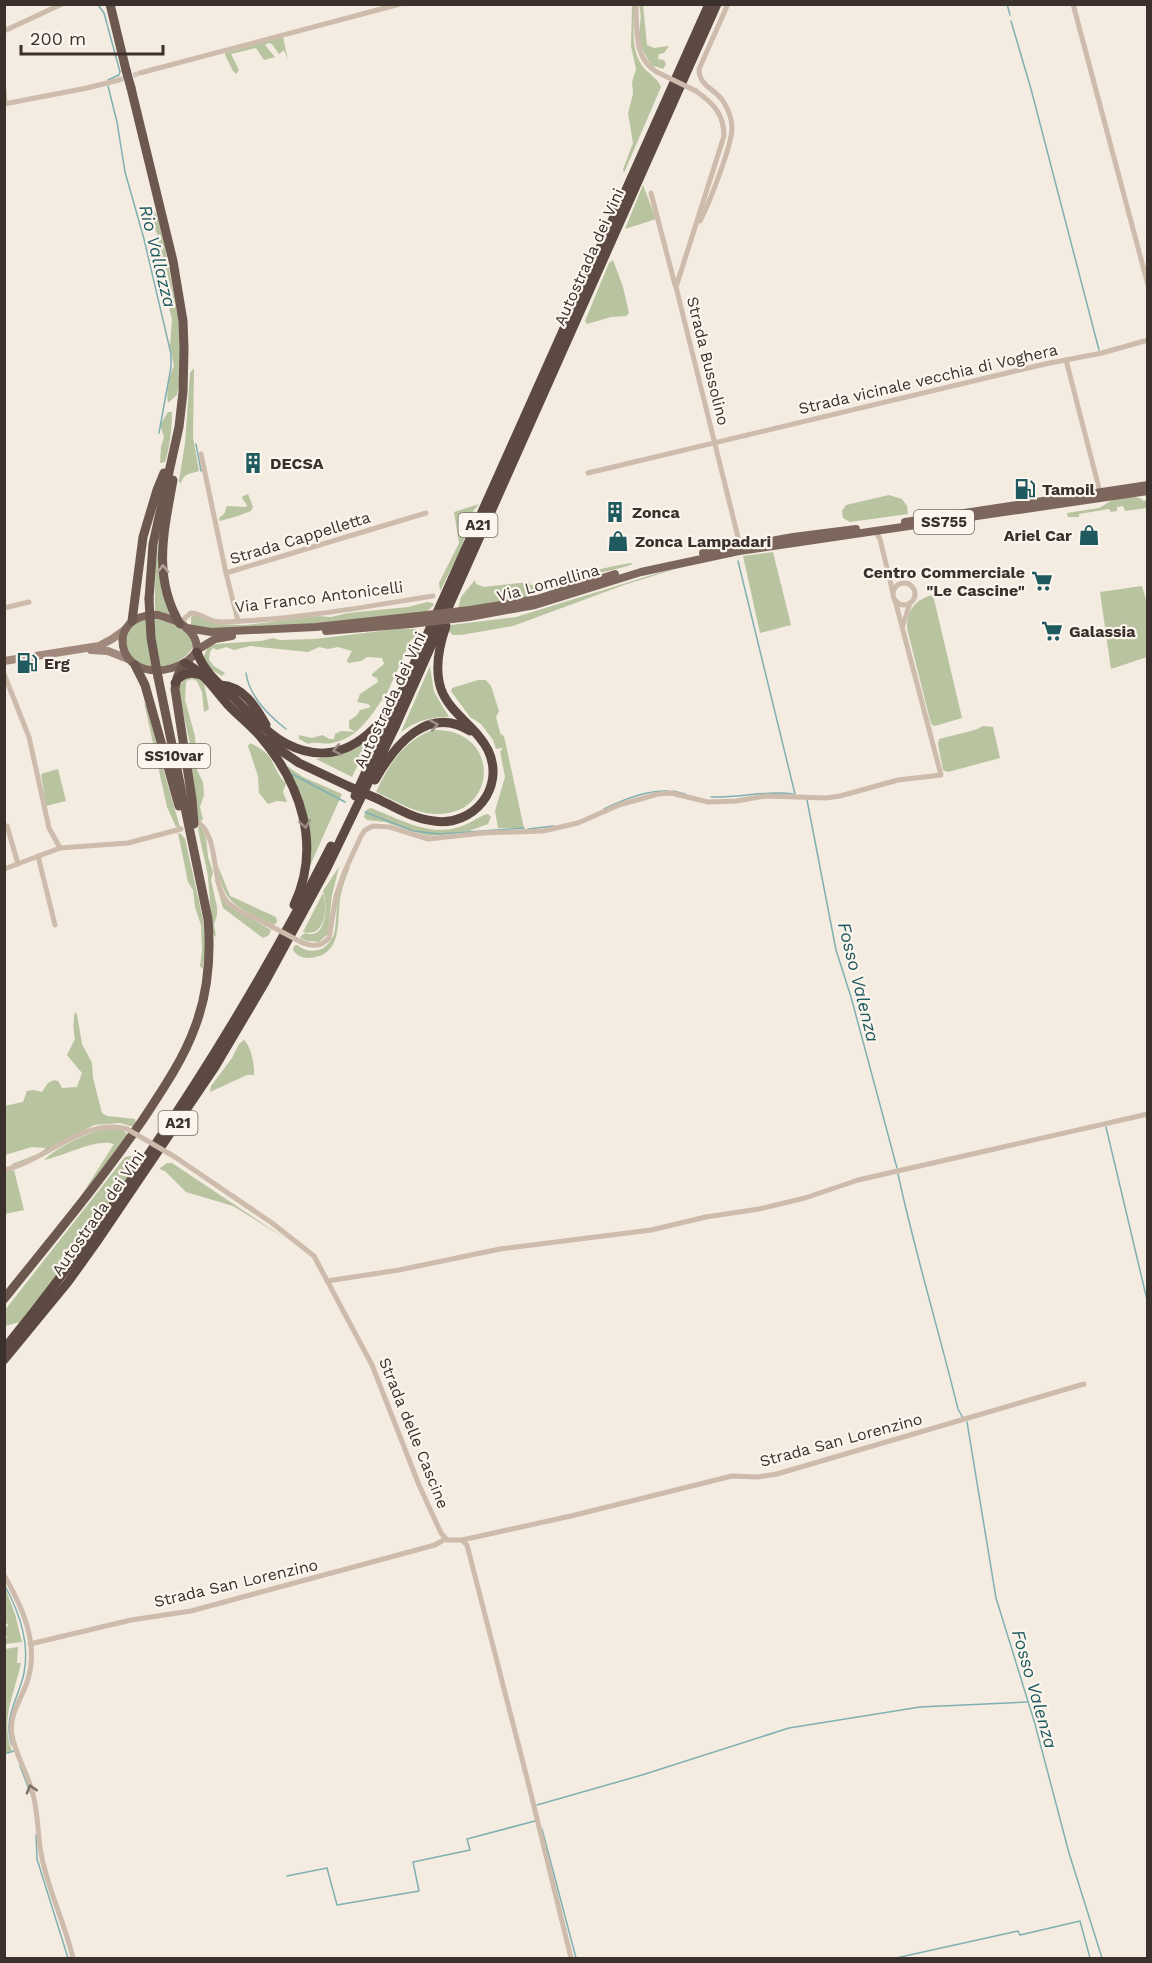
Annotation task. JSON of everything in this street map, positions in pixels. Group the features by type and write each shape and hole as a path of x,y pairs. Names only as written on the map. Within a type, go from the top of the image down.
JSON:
{"highway":[{"name":"SS10var","path":"4,1299 95,1186 127,1143 174,1072 195,1028 207,977 208,919 158,677 151,638 149,599 153,544 172,459 183,392 183,321 173,261 110,4"},
{"name":"Autostrada dei Vini","path":"4,1349 68,1269 114,1204 226,1035 310,887 424,644 709,4"},
{"name":"Autostrada dei Vini","path":"4,1360 68,1282 215,1067 327,868 396,725 717,4"},
{"path":"132,621 146,526 157,490 172,459"},
{"path":"172,459 175,467 163,549 163,579 171,609 183,626"},
{"path":"259,736 299,763 405,812 435,822 456,820 474,811 484,802 489,793 493,778 492,761 481,739 446,700 438,676 439,648 463,575"},
{"path":"197,651 206,670 257,721 286,743 318,753 344,750 370,734 390,710 424,644"},
{"path":"132,662 140,673 148,696 187,833 192,836 194,830 192,799 175,683 184,663 195,669 205,679 259,736 279,762 295,790 306,825 308,846 304,875 297,899 226,1035"},
{"path":"175,683 181,676 189,673 198,674 205,679"},
{"path":"220,685 228,685 245,695 268,730"},
{"path":"257,721 281,749"},
{"path":"327,868 377,777 401,742 424,727 444,723 462,726 481,739"}],"main road":[{"name":"SS755","path":"739,547 1148,485"},
{"name":"SS755","path":"739,547 876,532 1148,491"},
{"name":"Via Lomellina","path":"469,614 535,606 641,572 739,547"},
{"path":"132,662 123,644 123,634 132,621 141,616 158,615 183,626 211,632 316,627 418,616 469,614"},
{"path":"77,650 108,651 144,670 154,671 184,663 209,641 228,636 355,630 411,624 469,614"},
{"path":"183,626 196,639 197,651"},
{"path":"4,661 77,650 107,642 126,629"}],"street":[{"path":"4,31 62,4"},
{"path":"140,74 400,4"},
{"name":"Strada Bussolino","path":"636,4 639,51 648,67 696,91 714,105 723,123 724,136 676,287 739,547"},
{"path":"694,234 712,191 732,130 727,108 722,100 702,83 699,76 699,69 728,4"},
{"path":"1073,4 1148,285"},
{"path":"4,89 5,104 119,80"},
{"path":"651,193 676,287"},
{"name":"Strada vicinale vecchia di Voghera","path":"588,473 1102,353 1148,340"},
{"path":"1066,360 1100,492"},
{"path":"201,454 226,573"},
{"name":"Strada Cappelletta","path":"238,621 226,573 426,513"},
{"path":"200,824 207,832 220,886 226,900 265,923 313,946 329,938 336,896 344,873 361,836 365,830 373,826 390,827 428,839 483,833 543,831 578,823 619,805 658,794 671,793 708,802 736,801 766,796 826,798 898,780 940,776 880,539 876,532"},
{"path":"893,593 896,586 901,583 910,584 916,594 906,612 903,627"},
{"name":"Via Franco Antonicelli","path":"183,626 187,616 194,613 216,622 238,621 321,614 433,596"},
{"path":"895,600 901,604 910,603"},
{"path":"4,608 29,602"},
{"path":"4,675 29,736 47,822 60,848"},
{"path":"7,826 18,864"},
{"path":"4,869 60,848 128,843 181,828"},
{"path":"38,856 55,925"},
{"path":"327,1281 399,1270 500,1249 651,1230 706,1217 759,1209 805,1198 858,1180 1148,1114"},
{"name":"Strada delle Cascine","path":"4,1170 26,1164 92,1130 110,1126 128,1129 175,1158 303,1246 314,1256 372,1365 419,1485 445,1539"},
{"name":"Strada San Lorenzino","path":"462,1540 732,1476 758,1477 777,1474 1084,1384"},
{"path":"445,1539 462,1540 471,1554 571,1959"},
{"name":"Strada San Lorenzino","path":"30,1644 131,1620 191,1611 230,1602 435,1545 445,1539"},
{"path":"4,1575 22,1610 30,1644 30,1672 16,1707 11,1731 32,1790 44,1865 73,1959"}],"green space":[{"path":"632,5 634,5 634,41 637,55 642,66 661,87 624,173 623,169 633,143 628,113 636,69 631,46"},
{"path":"639,5 643,5 647,45 654,48 669,46 664,53 659,54 658,59 664,60 666,64 663,69 651,65 641,46"},
{"path":"283,37 288,60 284,50 279,54 272,44 268,43 265,45 275,57 264,60 256,48 231,54 239,70 236,74 225,55 225,53"},
{"path":"643,185 656,219 625,229"},
{"path":"151,207 161,225 179,323 181,373 177,395 168,403 168,384 174,366 170,346 172,319 157,234 150,215"},
{"path":"613,260 629,313 626,316 611,317 587,324 585,321 609,263"},
{"path":"194,368 193,437 199,471 185,476 181,484 179,481 185,443 190,373"},
{"path":"168,412 172,412 169,444 165,462 160,463 164,437 160,425"},
{"path":"248,494 253,507 251,511 220,521 219,518 224,514 227,506 246,507 242,498"},
{"path":"889,495 902,499 907,506 908,514 850,522 843,518 842,511 846,505"},
{"path":"1132,496 1143,501 1147,500 1147,508 1125,511 1123,506 1117,507 1117,511 1111,512 1109,509 1079,514 1079,517 1068,517 1067,513 1099,508 1114,499"},
{"path":"479,504 474,510 460,551 440,591 439,583 459,543 454,512"},
{"path":"164,508 160,579 173,616 155,613 156,560"},
{"path":"773,552 791,625 760,633 743,556"},
{"path":"633,564 596,574 568,586 550,588 550,584 554,582"},
{"path":"685,566 624,585 513,626 461,635 453,635 448,631 451,625 516,617"},
{"path":"475,580 476,584 484,587 529,582 531,585 543,585 538,591 518,599 458,608 461,597"},
{"path":"1142,586 1147,603 1147,657 1111,669 1100,592"},
{"path":"933,595 962,718 935,726 930,720 907,628 909,615 917,602"},
{"path":"427,602 434,605 426,612 329,623 205,629 191,625 191,617 196,615 216,624 245,625 317,616 331,617 408,607"},
{"path":"153,617 167,621 189,634 193,646 187,655 167,665 144,665 134,660 128,652 127,636 134,623"},
{"path":"397,629 416,629 418,633 417,637 411,640 387,693 358,730 350,736 342,740 329,743 308,744 299,739 299,735 312,738 323,735 334,739 335,734 341,731 355,732 349,728 349,721 360,710 371,707 368,704 357,702 360,694 378,682 372,674 384,664 382,658 367,657 361,661 348,663 347,660 352,651 338,647 328,649 319,647 308,652 250,646 234,650 226,647 217,650 213,648 209,660 225,673 222,676 209,668 203,658 208,647 216,644 273,638 280,640 315,639"},
{"path":"430,666 434,692 449,717 424,720 401,732"},
{"path":"186,677 199,678 204,683 209,709 204,712 202,692 197,681 192,679 186,681 185,700 195,736 197,770 203,782 204,795 200,807 203,819 200,822 196,822 190,744 179,694 180,685"},
{"path":"478,680 486,680 491,686 499,711 496,717 501,736 501,734 504,736 524,828 498,828 495,811 505,777 500,751 502,748 496,749 493,740 481,724 470,717 451,691 452,688"},
{"path":"144,702 180,827 176,827 167,807"},
{"path":"983,726 993,727 1000,758 948,772 943,770 939,739"},
{"path":"432,730 455,733 471,742 481,756 484,772 481,788 472,801 457,811 436,814 421,812 376,792 398,755 413,741"},
{"path":"370,740 352,777 316,759 343,754"},
{"path":"250,743 267,754 286,783 283,792 287,802 277,801 268,804 259,793 258,776 248,746"},
{"path":"287,766 303,777 342,794 309,868 310,840 307,815"},
{"path":"58,769 66,801 46,806 41,774"},
{"path":"371,808 415,826 438,830 462,826 488,814 491,817 488,824 469,831 428,836 385,822 367,820 364,817 366,810"},
{"path":"198,827 201,827 206,837 208,857 213,872 211,880 217,907 214,924 216,937 213,934 208,878"},
{"path":"178,833 185,839 203,919 205,946 203,969 200,966 201,925 195,907 193,890 188,882"},
{"path":"218,866 230,896 276,917 277,922 274,925 243,910 229,898 220,879"},
{"path":"339,867 332,895 328,934 319,942 300,938 305,933 318,932 322,927 325,913 323,891"},
{"path":"350,867 341,895 338,928 333,945 319,956 308,958 299,956 293,950 294,946 313,951 323,948 331,940 334,934 341,880"},
{"path":"215,880 227,905 271,930 269,935 263,938 223,908"},
{"path":"323,893 325,914 320,927 310,933 303,932"},
{"path":"75,1012 82,1044 92,1063 93,1078 102,1113 107,1116 135,1119 136,1124 134,1127 120,1123 94,1125 52,1148 13,1166 12,1164 40,1153 46,1148 32,1147 5,1155 4,1106 23,1102 27,1091 42,1092 48,1083 54,1080 58,1081 62,1088 77,1087 82,1073 67,1055 75,1039"},
{"path":"244,1040 252,1056 254,1075 247,1075 210,1092 211,1086"},
{"path":"106,1129 122,1129 128,1135 81,1196 114,1144 89,1145 44,1160 73,1141"},
{"path":"141,1154 138,1163 72,1256 20,1322 5,1326 5,1310 125,1157"},
{"path":"167,1163 172,1163 286,1239 233,1206 186,1192 165,1171 161,1170 160,1168"},
{"path":"14,1170 24,1210 5,1214 4,1172"},
{"path":"5,1587 22,1642 5,1644 7,1636 5,1627 8,1624 5,1623"},
{"path":"18,1647 17,1663 21,1663 9,1707 7,1728 12,1751 5,1753 5,1649"}],"waterway":[{"name":"Rio Vallazza","path":"94,4 98,5 104,13 120,72 119,75 108,80"},
{"path":"1007,4 1010,15"},
{"path":"1011,21 1099,350"},
{"name":"Rio Vallazza","path":"108,86 117,122 125,172 144,239 171,354 171,367 159,433"},
{"name":"Rio Vallazza","path":"196,444 201,471"},
{"path":"738,561 795,794"},
{"name":"Rio Vallazza","path":"246,673 255,697 286,729"},
{"name":"Fosso Valenza","path":"292,774 345,802"},
{"name":"Fosso Valenza","path":"604,809 643,794 668,791"},
{"name":"Fosso Valenza","path":"673,791 685,794"},
{"name":"Fosso Valenza","path":"711,797 793,794"},
{"name":"Fosso Valenza","path":"807,800 836,950 897,1168"},
{"name":"Fosso Valenza","path":"365,812 413,831 440,834 524,828"},
{"name":"Fosso Valenza","path":"528,829 554,826"},
{"path":"1106,1127 1148,1304"},
{"name":"Fosso Valenza","path":"898,1174 958,1409 963,1418"},
{"name":"Fosso Valenza","path":"967,1422 996,1598 1035,1724 1069,1853 1102,1958"},
{"path":"4,1584 19,1616 26,1650 22,1682 10,1717 9,1735 12,1745"},
{"path":"537,1805 642,1775 789,1728 920,1707 1027,1702"},
{"path":"4,1754 14,1751"},
{"path":"20,1766 30,1792"},
{"path":"287,1876 327,1868 337,1905 419,1891 413,1862 470,1850 467,1839 535,1821"},
{"path":"542,1829 576,1958"},
{"path":"36,1835 37,1859 68,1958"},
{"path":"896,1958 1018,1931 1020,1935 1080,1921 1090,1958"}],"tunnel":[{"path":"119,80 140,73"}],"place":[{"name":"DECSA","path":"253,463"},
{"name":"Tamoil","path":"1025,489"},
{"name":"Zonca","path":"615,512"},
{"name":"Ariel Car","path":"1089,535"},
{"name":"Zonca Lampadari","path":"618,541"},
{"name":"Centro Commerciale \"Le Cascine\"","path":"1042,581"},
{"name":"Galassia","path":"1052,631"},
{"name":"Erg","path":"27,663"}]}
